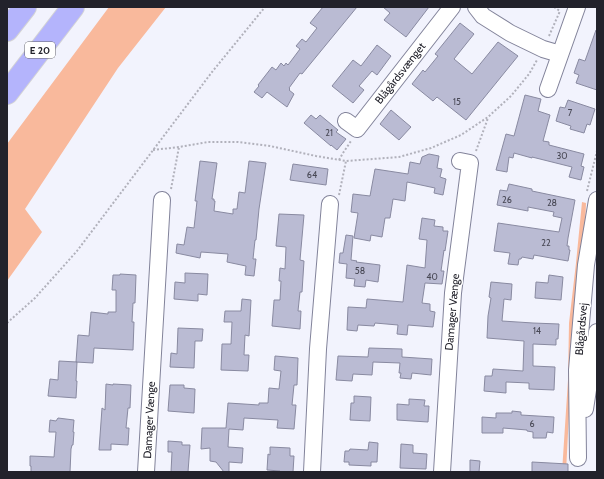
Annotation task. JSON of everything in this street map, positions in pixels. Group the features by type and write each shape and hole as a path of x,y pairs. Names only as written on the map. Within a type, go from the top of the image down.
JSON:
{"highway":[{"path":"7,30 25,7"},
{"name":"E 20","path":"7,93 73,7"}],"street":[{"name":"Blågårdsvænget","path":"351,125 452,7"},
{"path":"476,7 483,16 510,33 543,49 560,54"},
{"path":"548,89 577,7"},
{"name":"Damager Vænge","path":"442,472 452,293 465,162"},
{"name":"Blågårdsvej","path":"578,465 577,370 591,199"},
{"name":"Damager Vænge","path":"146,472 162,200"},
{"path":"312,472 318,349 330,204"},
{"name":"Blågårdsvej","path":"578,465 597,332"}],"path":[{"path":"7,323 35,298 77,251 212,72 265,7"},
{"path":"554,7 560,12"},
{"path":"153,150 208,142 238,142 270,146 346,161 399,157 432,148 461,135 488,117 511,96 529,74 543,49 562,7"},
{"path":"465,162 475,157 488,117"},
{"path":"339,160 355,135 351,125"},
{"path":"162,200 169,196 179,147"},
{"path":"591,199 597,151"},
{"path":"330,204 339,196 346,161"}],"shaded area":[{"path":"109,7 166,7 118,68 25,209 42,232 7,281 7,144"},
{"path":"582,202 586,203 585,230 574,317 566,472 562,472 568,380 569,323"}],"building":[{"path":"323,7 357,7 302,74 300,73 289,88 289,90 294,94 287,107 267,92 262,98 254,92 259,86 258,85 272,67 276,70 281,63 284,66 286,63 288,65 300,49 296,46 302,39 306,42 317,28 310,23"},
{"path":"383,7 429,7 406,37 384,20 390,13"},
{"path":"460,23 474,34 454,59 472,74 498,42 518,56 466,120 437,97 433,101 412,84 423,70 425,72 438,56 435,54"},
{"path":"596,30 597,90 576,83 579,75 574,73 579,59 585,61"},
{"path":"377,45 391,56 377,75 372,71 359,86 364,90 353,103 332,86 353,60 361,66"},
{"path":"525,95 541,99 538,111 550,115 543,141 549,142 549,145 584,154 581,166 584,167 581,180 569,177 572,167 514,153 513,158 509,157 507,172 496,170 506,134 514,136"},
{"path":"568,100 595,109 590,125 587,124 584,133 570,129 571,126 556,121 560,107 565,108"},
{"path":"391,110 411,127 399,140 380,124"},
{"path":"311,115 316,119 320,115 338,130 336,132 346,139 337,150 304,123"},
{"path":"429,154 439,156 437,168 442,169 440,177 446,179 443,195 434,193 435,188 407,182 405,201 393,199 390,218 385,218 382,237 371,235 370,241 354,238 358,213 351,212 353,194 370,196 375,169 408,174 410,162 420,164 422,157"},
{"path":"200,161 217,163 212,199 215,201 214,211 233,214 233,209 237,209 239,192 245,193 249,161 266,163 255,240 253,259 256,259 254,276 245,275 246,266 227,262 228,254 201,252 200,258 176,253 177,244 184,245 187,227 194,228 197,201 195,201"},
{"path":"293,164 328,169 326,185 290,180"},
{"path":"509,184 532,189 532,191 575,200 567,246 569,246 570,250 568,261 534,255 533,259 522,257 519,259 518,265 508,264 510,253 494,251 498,223 559,232 562,218 553,216 554,212 528,207 528,211 497,205 500,190 507,191"},
{"path":"279,214 304,215 300,260 304,261 302,292 300,292 298,311 301,311 300,329 272,326 274,300 280,300 280,268 285,269 286,247 276,246"},
{"path":"422,218 435,220 434,226 443,227 443,231 448,231 441,271 444,271 442,284 425,283 422,303 430,304 430,311 435,312 433,327 408,325 407,335 397,334 398,325 375,323 374,326 358,325 357,331 347,330 348,307 366,308 367,299 403,302 407,265 425,268 427,240 419,239"},
{"path":"346,235 353,236 351,260 380,265 378,282 366,280 365,287 354,286 355,279 346,278 347,264 339,263 340,253 343,253"},
{"path":"185,273 208,274 207,295 198,294 198,301 174,299 175,282 185,283"},
{"path":"113,275 136,275 135,303 133,303 132,322 134,322 133,350 94,348 93,363 76,362 78,335 89,336 91,312 108,314 108,312 116,312 116,290 112,290"},
{"path":"549,275 563,277 561,300 535,298 536,282 548,283"},
{"path":"491,282 512,284 511,300 504,299 502,321 559,324 556,345 533,344 533,366 555,367 554,390 529,389 529,383 506,382 506,393 484,391 485,376 492,376 493,369 523,371 524,341 487,338"},
{"path":"242,299 251,300 249,336 245,335 244,355 249,355 248,371 221,370 222,344 231,344 232,322 224,322 225,311 241,311"},
{"path":"178,328 203,329 202,341 195,341 194,368 170,367 171,353 177,354"},
{"path":"369,348 402,349 402,357 432,359 431,375 412,373 411,379 400,378 400,363 373,362 372,375 353,374 352,381 336,380 338,356 368,357"},
{"path":"275,356 298,358 297,385 294,385 292,405 296,405 294,429 277,428 278,420 244,418 243,430 229,429 228,447 243,448 242,463 229,462 229,472 224,472 216,462 210,461 210,448 201,449 202,428 226,428 228,403 259,405 259,403 268,403 269,388 279,389 281,371 274,370"},
{"path":"59,361 77,362 76,398 48,396 50,379 58,380"},
{"path":"106,384 131,385 130,408 128,408 126,428 129,428 128,445 111,444 111,450 99,450 102,408 105,410"},
{"path":"170,385 184,385 184,388 195,389 194,413 168,411"},
{"path":"354,396 371,397 370,421 350,420 351,403 354,403"},
{"path":"409,399 425,400 424,406 429,406 428,422 397,420 397,404 409,405"},
{"path":"512,411 521,412 521,415 554,417 553,433 547,432 546,438 533,438 533,432 527,430 503,428 503,433 482,433 482,417 496,418 496,413 512,413"},
{"path":"58,418 74,420 70,472 31,472 30,456 54,457 56,432 49,432 50,420 56,421"},
{"path":"168,441 182,442 182,445 190,445 188,472 171,472 172,452 168,452"},
{"path":"369,442 378,443 377,462 371,462 371,466 349,465 349,462 344,462 345,451 349,451 350,449 368,450"},
{"path":"401,444 413,445 413,453 427,454 426,469 400,468"},
{"path":"270,447 290,448 290,456 294,456 293,472 267,470"},
{"path":"470,460 480,461 479,472 470,472"},
{"path":"532,462 568,464 568,472 532,472"}]}
